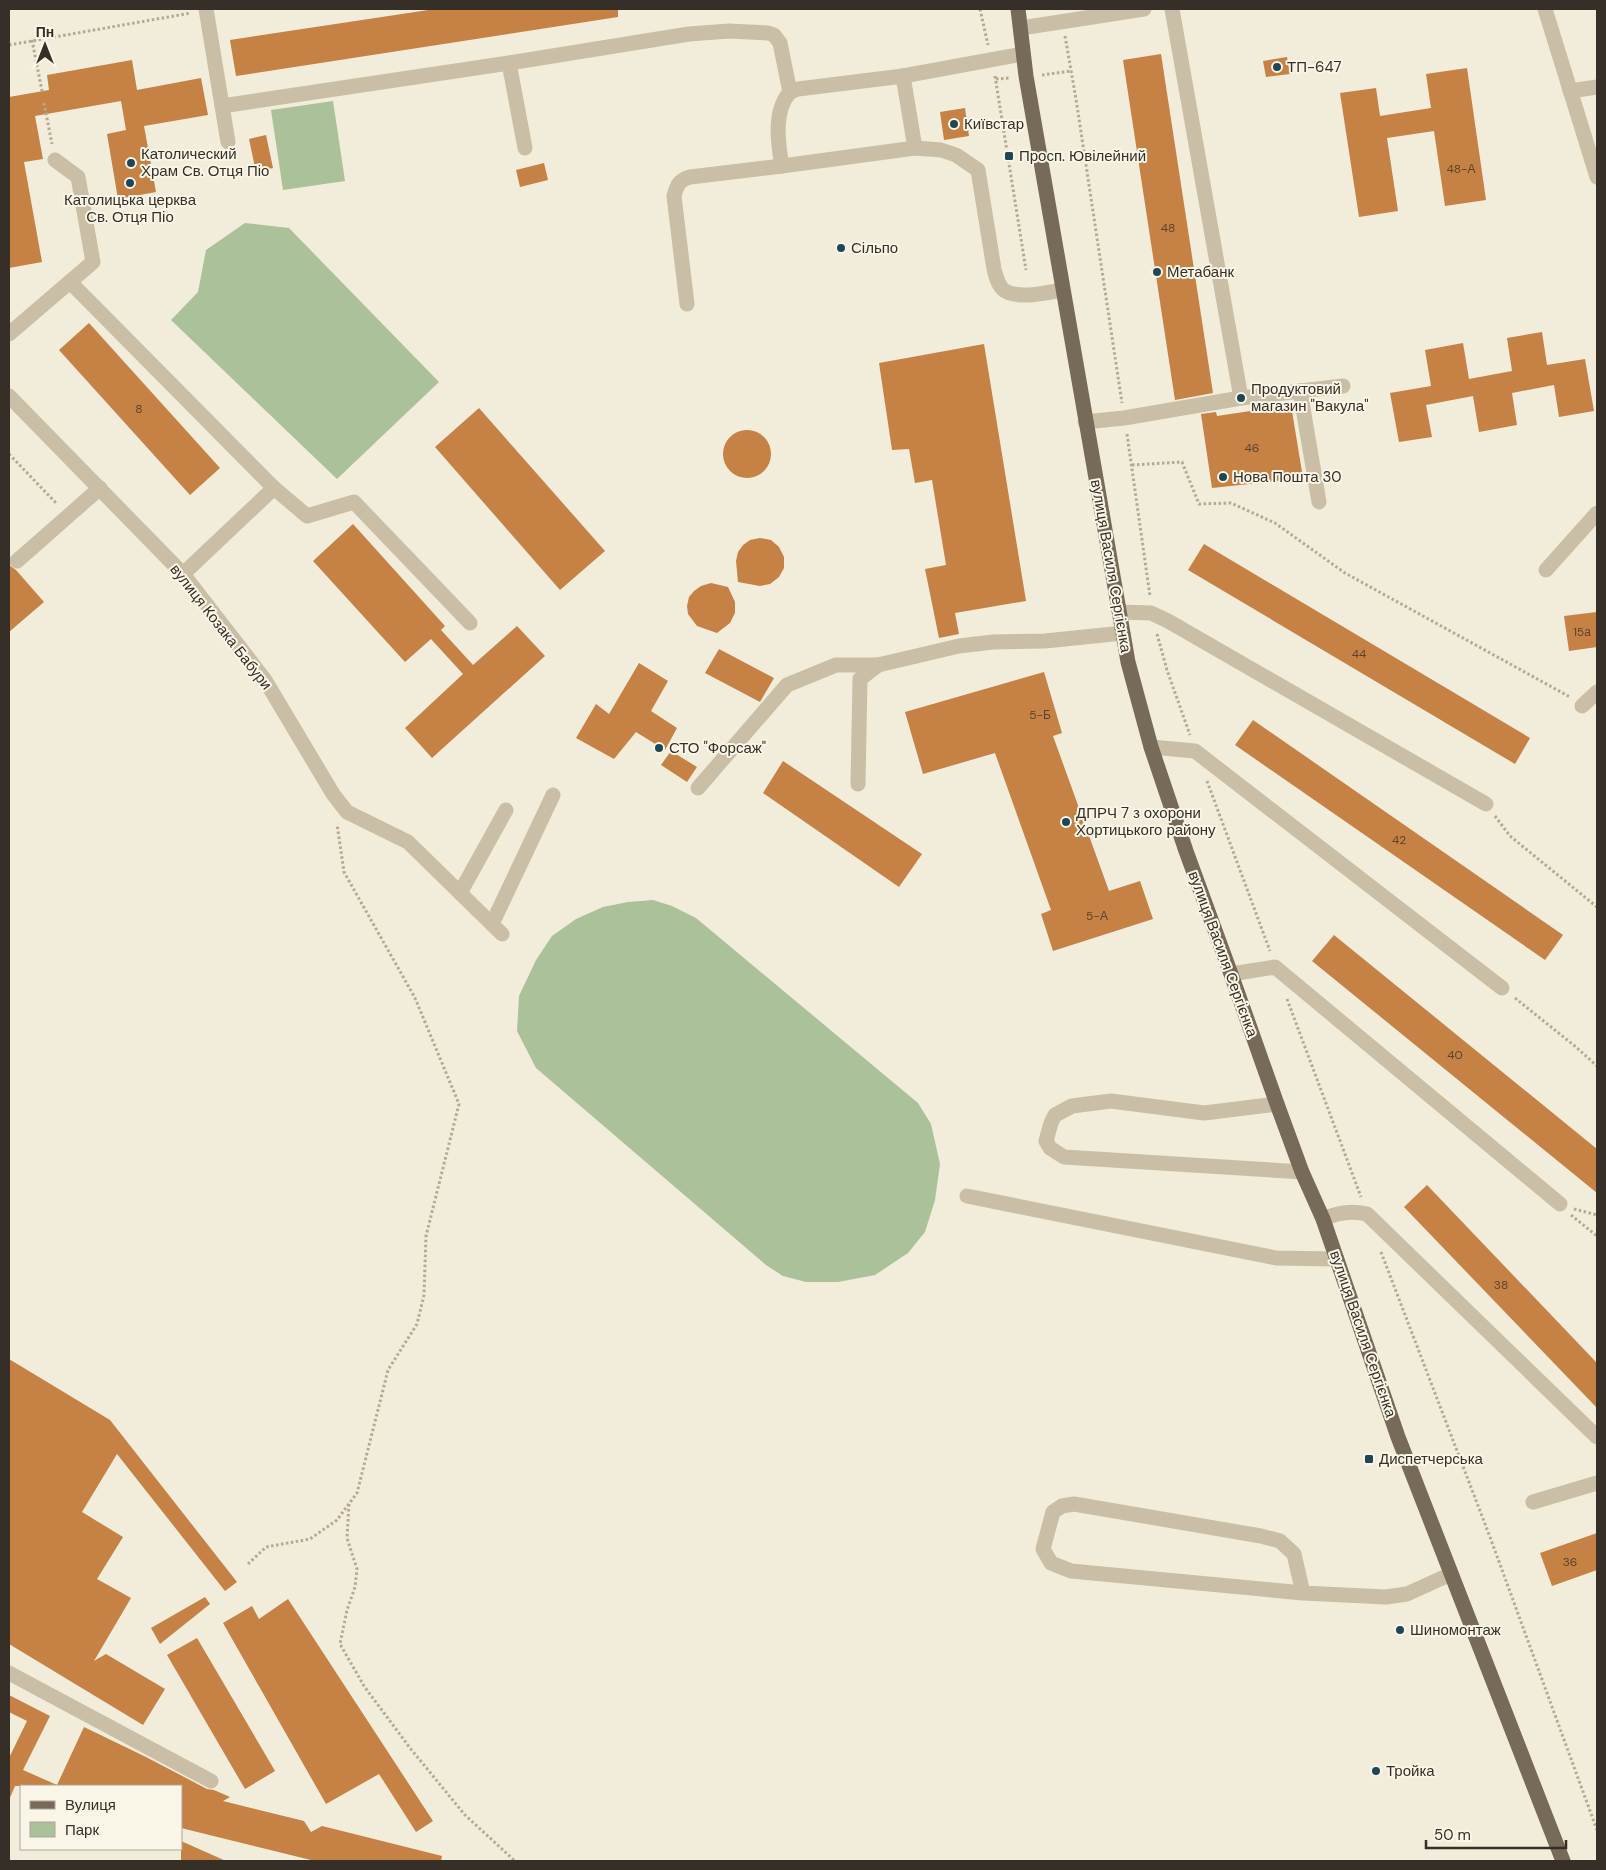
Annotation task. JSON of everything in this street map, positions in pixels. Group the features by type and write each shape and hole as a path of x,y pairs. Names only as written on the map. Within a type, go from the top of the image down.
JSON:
{"main road":[{"name":"вулиця Василя Сергієнка","path":"1018,9 1023,54 1062,290 1120,612 1122,633 1151,747 1186,851 1277,1104 1302,1172 1323,1218 1398,1437 1563,1861"}],"street":[{"path":"1021,28 1144,9"},
{"path":"1172,9 1241,398"},
{"path":"1545,9 1597,177"},
{"path":"206,10 228,142"},
{"path":"222,106 689,34 728,31 774,35 780,43 790,92"},
{"path":"782,166 777,134 785,97 790,92 798,89 903,76 1023,54"},
{"path":"509,63 525,148"},
{"path":"903,76 915,148"},
{"path":"1570,92 1597,87"},
{"path":"687,304 674,196 677,185 683,179 915,148 941,150 956,154 978,170 994,269 998,283 1005,291 1036,294 1062,290"},
{"path":"9,334 93,262 78,177 55,160"},
{"path":"70,282 274,488 307,516 354,502 470,623"},
{"path":"1085,422 1124,418 1241,398 1343,386"},
{"path":"1300,391 1319,502"},
{"name":"вулиця Козака Бабури","path":"9,396 183,574 265,680 333,794 347,812 408,842 460,893"},
{"path":"17,561 100,488"},
{"path":"183,574 274,488"},
{"path":"1546,570 1597,513"},
{"path":"1120,612 1151,613 1168,620 1486,804"},
{"path":"698,788 787,685 836,664 878,665 959,646 993,642 1045,641 1122,633"},
{"path":"858,784 860,679 878,665"},
{"path":"1577,702 1597,692"},
{"path":"1151,747 1196,751 1502,988"},
{"path":"506,810 460,893 497,929 553,795"},
{"path":"1231,974 1274,967 1560,1204"},
{"path":"1277,1104 1204,1113 1111,1101 1072,1106 1056,1115 1051,1123 1046,1141 1050,1148 1064,1157 1302,1172"},
{"path":"967,1196 1276,1258 1337,1259"},
{"path":"1323,1218 1356,1211 1367,1214 1597,1437"},
{"path":"1533,1502 1597,1483"},
{"path":"1303,1593 1294,1554 1280,1541 1261,1536 1074,1504 1062,1506 1053,1512 1043,1549 1051,1563 1071,1571 1303,1593 1386,1597 1407,1594 1451,1574"},
{"path":"9,1673 210,1781"}],"path":[{"path":"980,9 992,59 1026,270"},
{"path":"9,45 206,10"},
{"path":"1063,21 1132,465 1151,613"},
{"path":"32,40 42,91"},
{"path":"44,103 55,160"},
{"path":"9,454 68,516"},
{"path":"1132,465 1182,462 1199,504 1231,504 1275,523 1345,573 1577,702"},
{"path":"1486,804 1510,836 1597,907"},
{"path":"248,1564 266,1547 310,1539 337,1520 357,1493 388,1370 417,1324 424,1295 426,1236 459,1104 415,998 344,872 337,823"},
{"path":"1502,988 1576,1046 1597,1066"},
{"path":"1560,1204 1597,1214"},
{"path":"1560,1204 1586,1229 1597,1236"},
{"path":"349,1504 346,1538 357,1569 355,1587 347,1610 340,1644 364,1686 410,1748 465,1815 515,1861"}],"green space":[{"path":"333,101 345,181 283,190 271,110"},
{"path":"245,223 289,228 439,382 337,479 171,320 198,292 206,250"},
{"path":"653,900 672,906 696,918 918,1103 931,1124 940,1164 935,1200 925,1232 908,1253 875,1275 838,1282 806,1282 783,1276 766,1265 536,1068 517,1031 519,996 536,960 552,936 576,919 603,907"}],"building":[{"path":"435,9 618,9 618,17 236,76 230,40"},
{"path":"1161,54 1213,393 1175,400 1123,60"},
{"name":"ТП-647","path":"1287,57 1290,74 1266,77 1263,61"},
{"path":"132,60 137,90 201,78 208,115 144,126 156,192 118,199 107,134 126,130 121,101 35,116 43,159 24,162 42,262 9,268 9,97 49,90 47,75"},
{"path":"1467,68 1486,200 1445,206 1434,131 1387,138 1398,211 1359,217 1340,93 1376,88 1380,116 1431,108 1426,74"},
{"name":"Київстар","path":"965,108 969,136 944,140 940,112"},
{"path":"266,135 273,168 256,172 249,139"},
{"path":"544,163 548,180 520,187 516,170"},
{"path":"89,323 220,468 190,495 59,350"},
{"path":"1542,332 1547,365 1585,359 1594,411 1559,417 1554,385 1512,393 1517,425 1479,432 1473,396 1426,405 1432,437 1399,442 1390,393 1431,386 1425,350 1463,343 1469,379 1512,371 1507,338"},
{"path":"984,344 1026,601 955,613 959,634 939,638 925,569 946,565 932,480 915,483 909,449 892,450 879,363"},
{"path":"1291,405 1303,478 1212,488 1201,414 1216,412 1217,416"},
{"path":"479,408 605,551 560,590 435,447"},
{"path":"747,430 756,432 764,437 769,445 771,454 769,463 764,471 756,476 747,478 738,476 730,471 725,463 723,454 725,445 730,437 738,432"},
{"path":"353,524 445,626 441,630 473,665 517,626 545,656 432,758 405,728 463,674 431,639 405,662 313,561"},
{"path":"760,538 771,540 779,547 784,557 784,568 779,577 770,584 760,586 738,582 736,561 738,552 750,540"},
{"path":"1204,544 1530,738 1515,764 1188,570"},
{"path":"9,565 16,570 44,602 9,632"},
{"path":"711,583 728,587 735,602 735,613 730,623 717,633 697,626 688,614 687,606 689,597 694,591 701,586"},
{"path":"1597,612 1597,647 1569,651 1564,616"},
{"path":"719,649 774,678 760,702 705,673"},
{"path":"639,663 668,681 651,711 677,728 665,750 636,732 614,759 576,738 596,704 609,714"},
{"path":"1044,672 1062,733 1053,736 1109,891 1140,881 1153,919 1053,951 1041,914 1051,910 995,753 923,774 905,712"},
{"path":"1253,720 1563,935 1545,960 1235,745"},
{"path":"671,751 697,767 687,782 661,765"},
{"path":"783,761 922,854 899,887 763,793"},
{"path":"1334,935 1597,1149 1597,1193 1312,961"},
{"path":"1427,1185 1597,1363 1597,1408 1404,1207"},
{"path":"9,1359 110,1420 237,1582 225,1591 117,1454 82,1512 123,1537 97,1579 131,1598 94,1661 106,1654 165,1689 143,1725 9,1644"},
{"path":"1597,1533 1597,1570 1552,1586 1540,1553"},
{"path":"205,1597 210,1604 160,1644 151,1628"},
{"path":"288,1599 433,1821 416,1832 379,1774 326,1804 223,1623 252,1606 259,1619"},
{"path":"197,1638 275,1771 245,1789 167,1655"},
{"path":"9,1695 50,1716 23,1770 57,1785 15,1786 9,1800 9,1758 27,1721 9,1712"},
{"path":"84,1727 207,1789 230,1797 223,1801 304,1821 311,1832 322,1826 442,1856 441,1861 315,1861 182,1828 182,1785 57,1785"},
{"path":"182,1841 226,1861 181,1861"}],"place":[{"name":"ТП-647","path":"1277,67"},
{"name":"Київстар","path":"954,124"},
{"name":"Просп. Ювілейний","path":"1009,156"},
{"name":"Католический Храм Св. Отця Піо","path":"131,163"},
{"name":"Католицька церква Св. Отця Піо","path":"130,183"},
{"name":"Сільпо","path":"841,248"},
{"name":"Метабанк","path":"1157,272"},
{"name":"Продуктовий магазин \"Вакула\"","path":"1241,398"},
{"name":"Нова Пошта 30","path":"1223,477"},
{"name":"СТО \"Форсаж\"","path":"659,748"},
{"name":"ДПРЧ 7 з охорони Хортицького району","path":"1066,822"},
{"name":"Диспетчерська","path":"1369,1459"},
{"name":"Шиномонтаж","path":"1400,1630"},
{"name":"Тройка","path":"1376,1771"}]}
